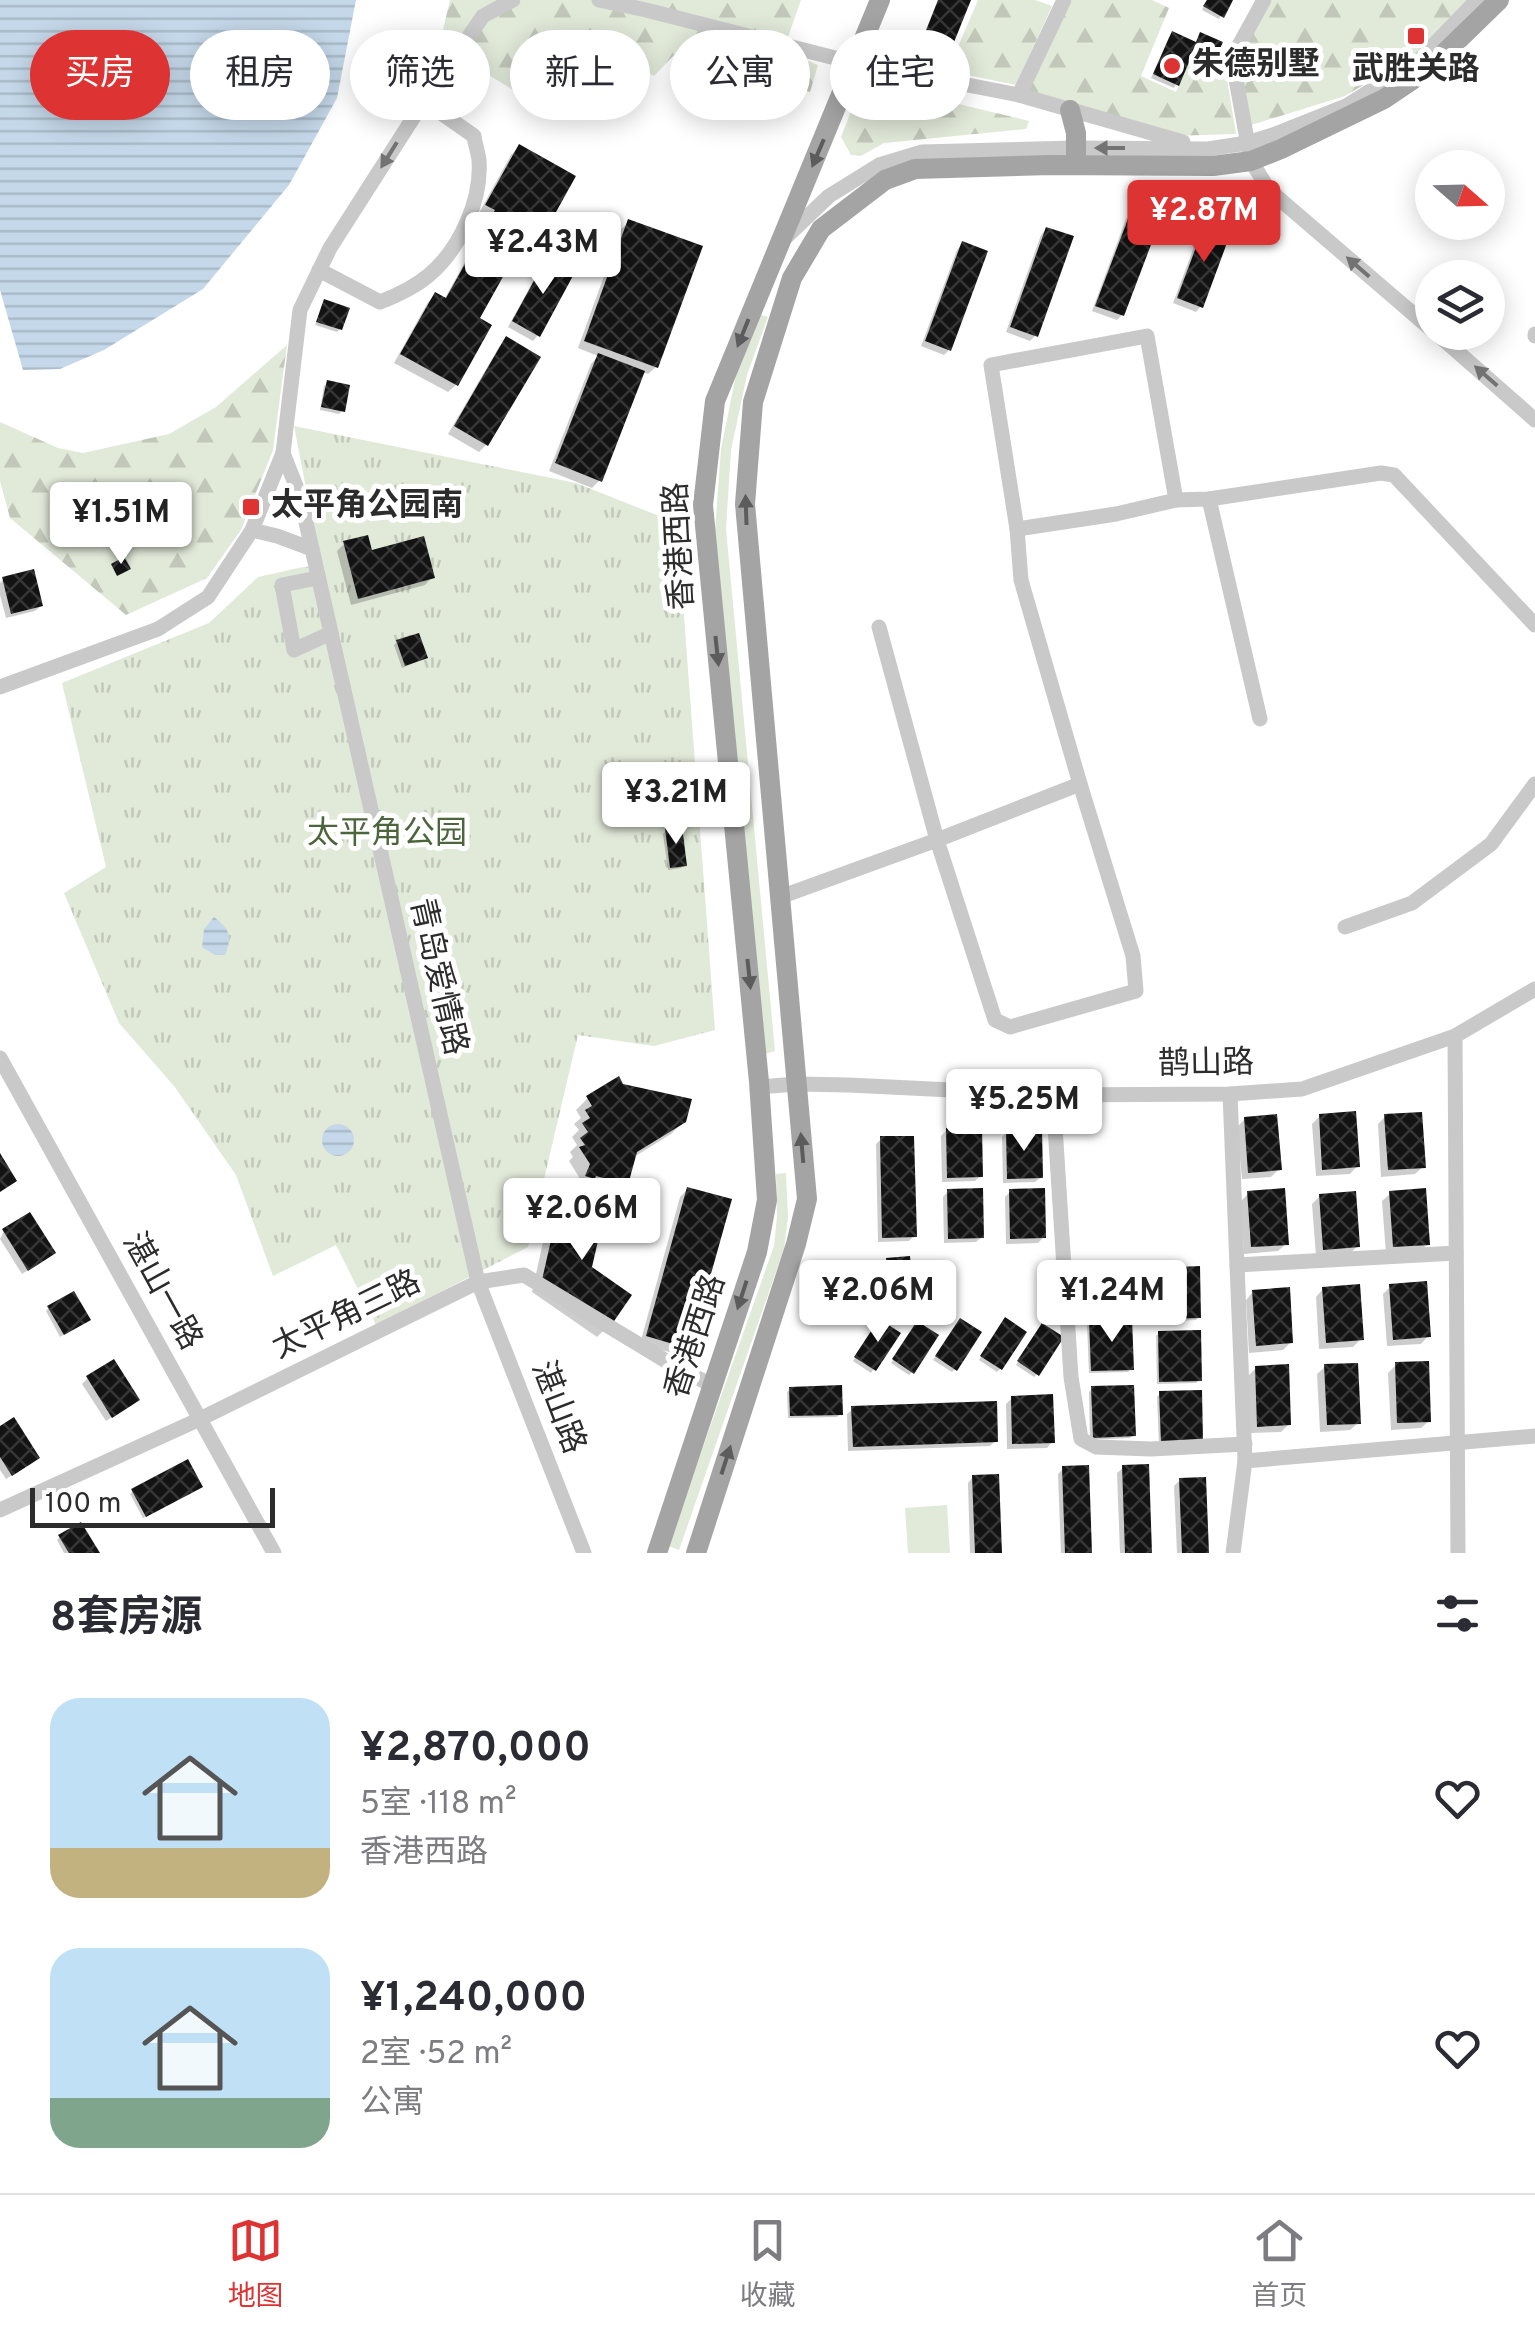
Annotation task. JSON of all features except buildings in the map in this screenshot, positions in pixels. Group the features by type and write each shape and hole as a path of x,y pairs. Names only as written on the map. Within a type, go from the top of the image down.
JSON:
{"main road":[{"path":"868,30 880,0"},
{"name":"香港西路","path":"696,1553 807,1199 744,504 753,402 792,278 821,228 885,180 916,169 1076,157 1212,166 1249,152 1280,149 1384,99 1427,70 1499,0"},
{"path":"1070,110 1076,133 1076,157"},
{"path":"780,243 831,120"},
{"name":"香港西路","path":"656,1553 757,1252 768,1200 703,505 715,401 780,243"}],"street":[{"path":"472,30 482,16 514,0"},
{"path":"599,0 830,57"},
{"path":"1019,95 1064,0"},
{"path":"1264,0 1232,58 1249,152 1269,190 1415,315"},
{"name":"香港西路","path":"1249,152 1346,106 1418,60 1477,0"},
{"path":"970,85 1019,95 1179,142 1249,152"},
{"path":"0,687 158,630 208,596 252,530 283,453 300,310 330,248 411,120"},
{"path":"320,270 380,302 430,275 447,256 465,226 475,196 479,161 474,136 452,120"},
{"name":"香港西路","path":"780,243 829,196 880,165 922,152 1076,157"},
{"path":"879,626 937,840 995,1020 1010,1027 1136,991 1133,956 1021,580 991,365 1147,336 1176,500"},
{"path":"1456,350 1535,420"},
{"name":"青岛爱情路","path":"283,453 300,496 478,1282"},
{"path":"1016,529 1116,514 1176,500 1209,499 1381,473 1394,475 1535,625"},
{"path":"1209,499 1260,718"},
{"path":"252,530 312,549"},
{"path":"318,578 282,585 294,650 330,630"},
{"path":"780,896 1080,784"},
{"path":"1346,926 1412,903 1491,844 1535,784"},
{"name":"鹊山路","path":"760,1087 797,1084 1054,1095 1230,1094 1302,1089 1454,1036 1535,989"},
{"path":"1454,1036 1458,1553"},
{"name":"湛山一路","path":"2,1065 274,1553"},
{"path":"1230,1094 1245,1452 1233,1553"},
{"path":"1054,1095 1070,1377 1081,1439 1096,1446 1245,1452 1458,1444 1535,1436"},
{"path":"1237,1265 1456,1253"},
{"name":"太平角三路","path":"0,1510 200,1418 478,1282 524,1275 712,1385"},
{"name":"湛山路","path":"478,1282 584,1553"}],"green space":[{"path":"450,0 505,0 478,30 443,30"},
{"path":"522,0 801,0 790,30 670,30 670,59 654,76 650,74 650,30 510,30 510,88 490,76 490,30 480,30 488,19"},
{"path":"978,0 1035,0 1052,6 1016,85 970,76 970,30 965,30"},
{"path":"1072,0 1152,0 1169,8 1141,76 1176,92 1195,48 1224,61 1236,134 1171,136 1027,91"},
{"path":"1272,0 1467,0 1414,55 1345,96 1248,126 1239,57"},
{"path":"810,62 818,65 810,92"},
{"path":"970,107 1029,121 1026,129 884,143 861,156 851,155 841,137 848,120 970,120"},
{"path":"758,314 768,317 747,375 731,450 726,529 775,1051 765,1054 715,531 721,449 737,370"},
{"path":"287,345 273,450 241,530 207,578 126,615 10,518 0,481 0,422 58,448 83,453 169,434 216,407"},
{"name":"太平角公园","path":"294,426 576,483 677,523 715,1030 654,1046 578,1035 528,1247 376,1325 336,1245 273,1276 236,1175 174,1086 119,1023 64,893 106,867 62,683 209,623 258,577 321,566"},
{"path":"786,1173 788,1217 784,1249 679,1550 668,1546 774,1246 776,1174"},
{"path":"947,1505 950,1553 908,1553 905,1508"}],"water":[{"path":"0,0 356,0 337,98 330,111 330,30 190,30 190,120 325,120 289,185 203,289 104,350 60,369 23,370 0,290"},
{"path":"214,917 228,933 225,955 215,955 202,947 204,929"},
{"path":"338,1124 350,1128 354,1140 350,1152 338,1156 326,1152 322,1140 326,1128"}],"place":[{"name":"武胜关路","path":"1416,36"},
{"name":"朱德别墅","path":"1172,66"},
{"name":"太平角公园南","path":"251,507"}]}
